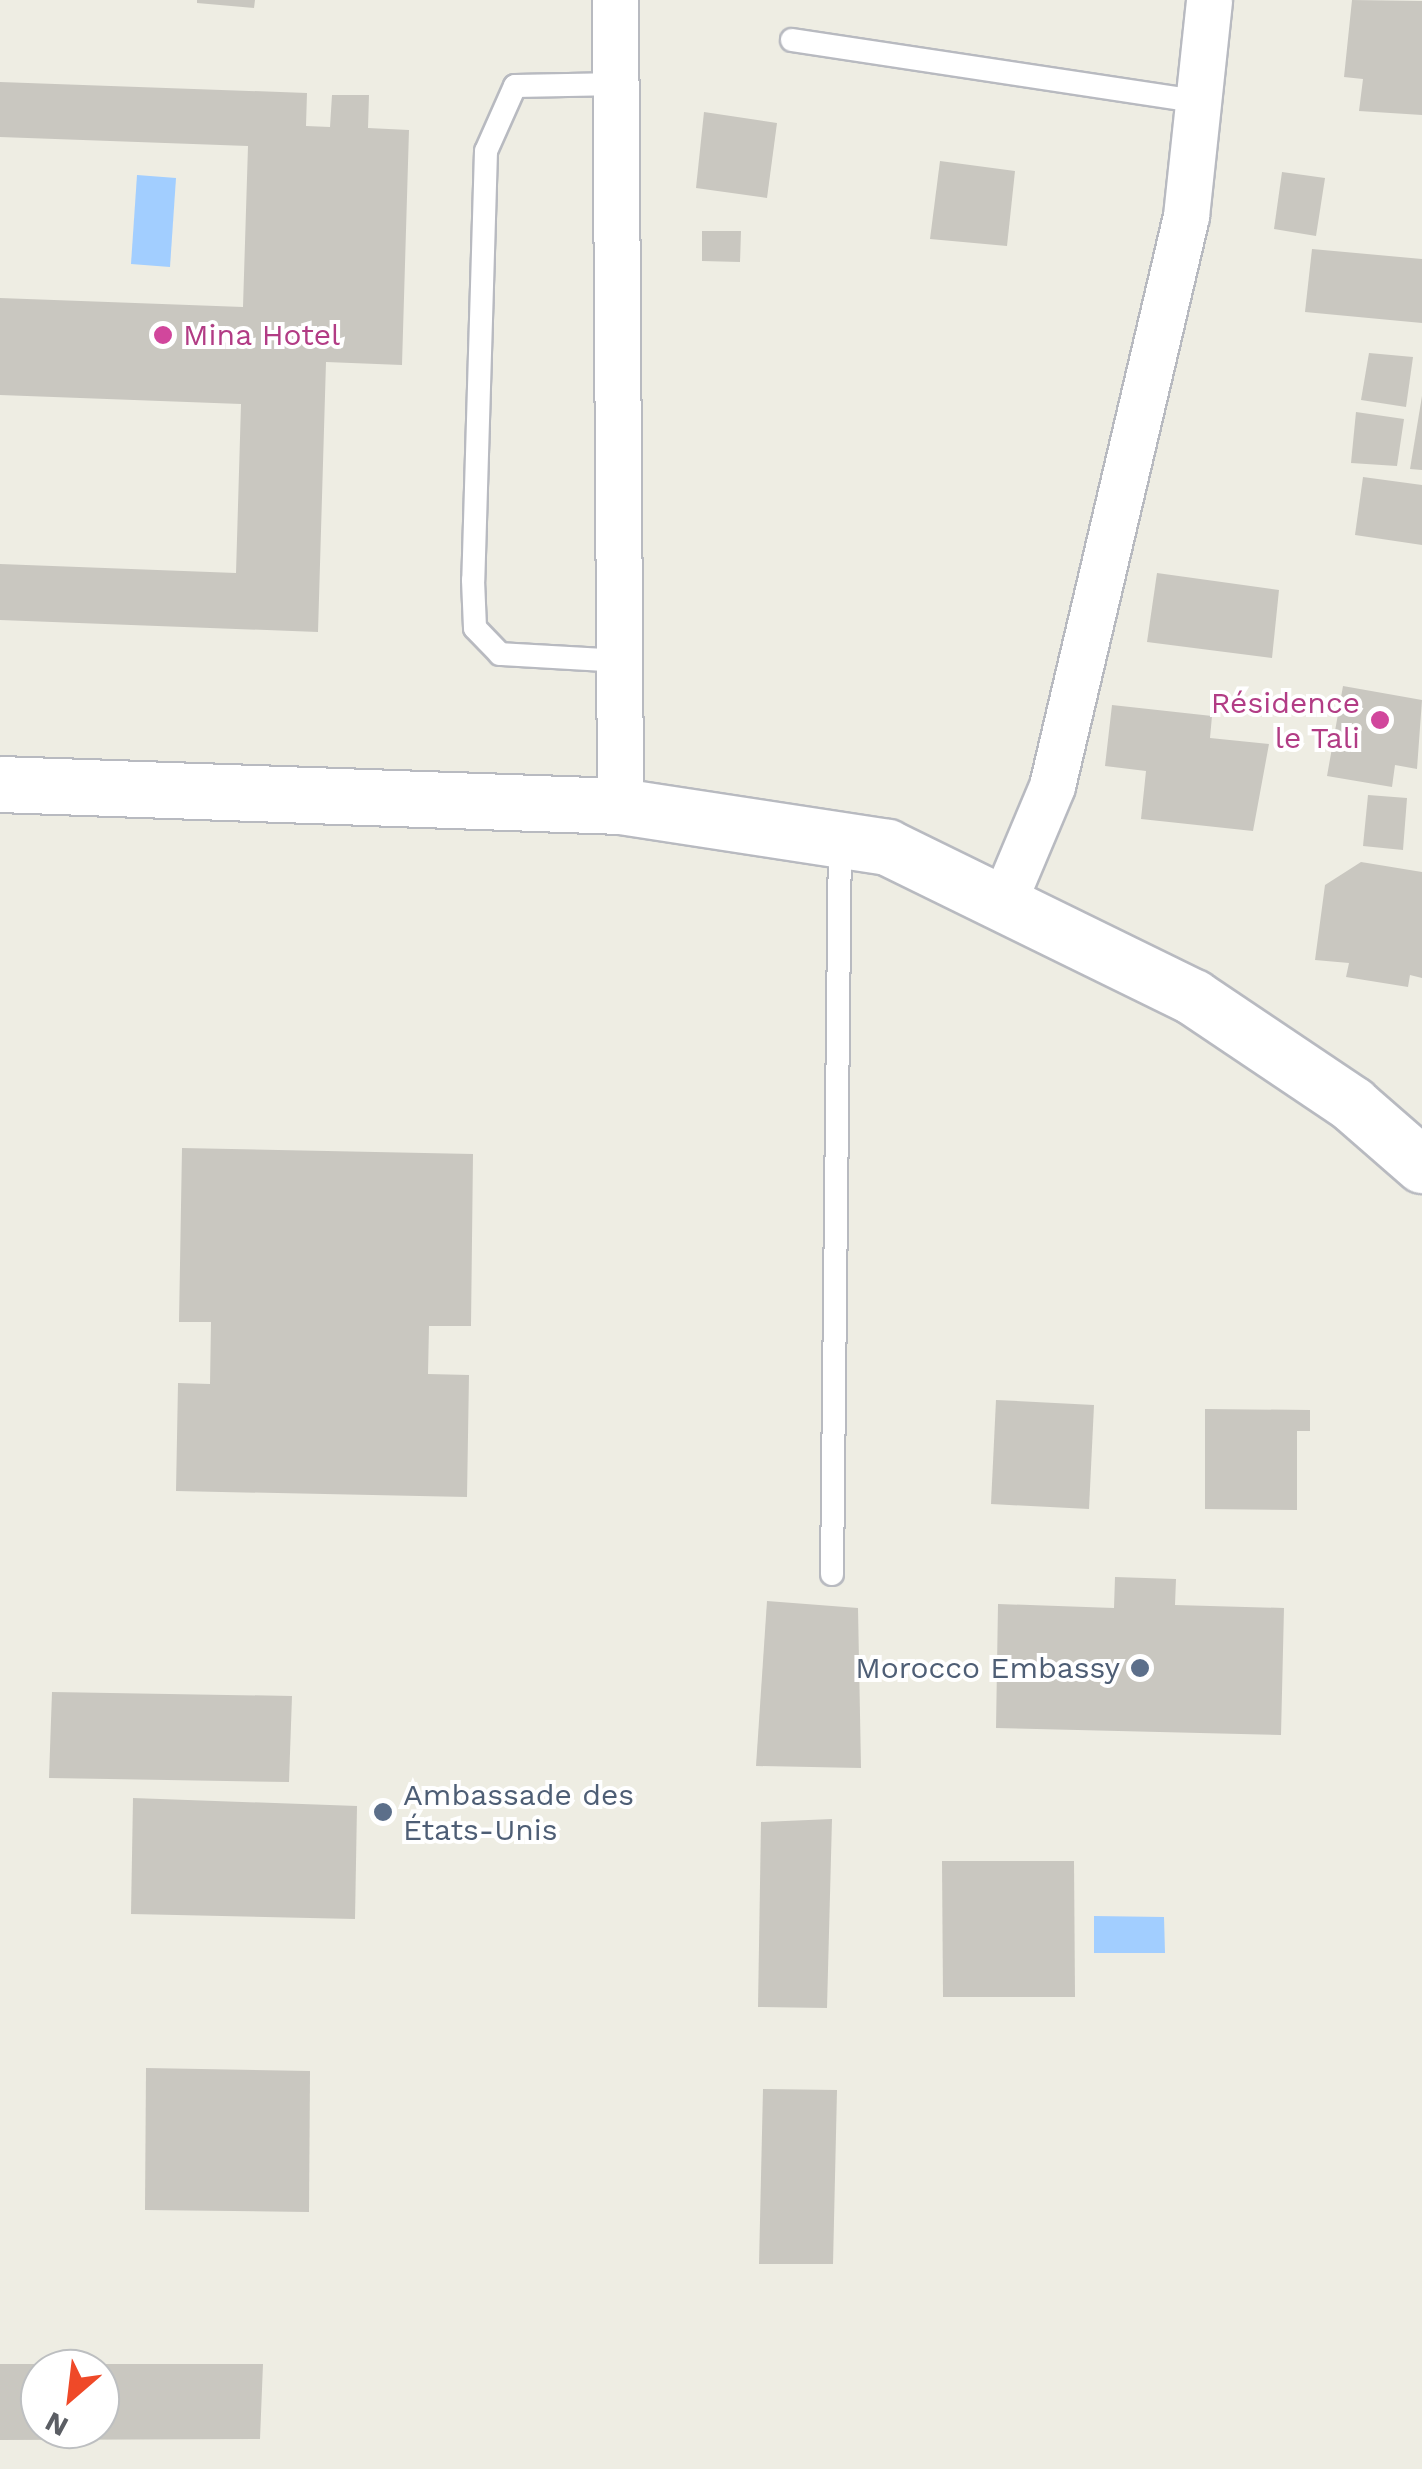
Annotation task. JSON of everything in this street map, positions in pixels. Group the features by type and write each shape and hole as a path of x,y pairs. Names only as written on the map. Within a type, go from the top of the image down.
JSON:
{"main road":[{"path":"0,784 620,806 840,835 1005,898 1193,997 1352,1104 1422,1165"}],"street":[{"path":"615,0 620,84 620,806"},
{"path":"1005,898 1052,786 1186,216 1204,102 1210,0"}],"lane":[{"path":"792,40 1204,102"},
{"path":"620,84 515,86 486,151 473,580 476,628 500,654 620,661"},
{"path":"832,1574 840,835"}],"water":[{"path":"137,175 176,178 170,267 131,264"},
{"path":"1094,1916 1164,1917 1165,1953 1094,1953"}],"building":[{"path":"197,0 255,0 254,8"},
{"path":"1352,0 1422,1 1422,115 1359,111 1363,79 1344,77"},
{"name":"Mina Hotel","path":"0,82 307,93 306,126 330,127 332,95 369,95 368,128 409,130 402,365 326,362 318,632 0,620 0,564 236,573 241,404 0,395 0,298 243,307 248,146 0,137"},
{"path":"704,112 777,123 767,198 696,188"},
{"path":"940,161 1015,171 1007,246 930,239"},
{"path":"1282,172 1325,178 1316,236 1274,229"},
{"path":"702,231 741,231 740,262 702,261"},
{"path":"1312,249 1422,259 1422,323 1305,312"},
{"path":"1369,353 1413,357 1406,407 1361,400"},
{"path":"1422,396 1422,470 1410,469"},
{"path":"1356,412 1404,419 1397,466 1351,463"},
{"path":"1363,477 1422,485 1422,545 1355,535"},
{"path":"1157,573 1279,590 1272,658 1147,642"},
{"name":"Résidence le Tali","path":"1343,686 1422,700 1417,769 1395,765 1392,787 1327,776"},
{"path":"1112,705 1212,716 1210,738 1269,744 1253,831 1141,819 1146,771 1105,766"},
{"path":"1368,795 1407,798 1403,850 1363,846"},
{"path":"1361,862 1422,872 1422,978 1410,975 1408,987 1346,977 1349,963 1315,960 1325,885"},
{"path":"182,1148 473,1154 471,1326 429,1326 428,1374 469,1375 467,1497 176,1491 178,1383 210,1384 211,1322 179,1322"},
{"path":"996,1400 1094,1405 1089,1509 991,1504"},
{"path":"1205,1409 1310,1410 1310,1431 1297,1431 1297,1510 1205,1509"},
{"name":"Morocco Embassy","path":"1115,1577 1176,1579 1175,1605 1284,1608 1281,1735 996,1728 998,1604 1114,1608"},
{"path":"767,1601 858,1608 861,1768 756,1766"},
{"path":"52,1692 292,1696 289,1782 49,1778"},
{"path":"133,1798 357,1806 355,1919 131,1914"},
{"path":"832,1819 827,2008 758,2007 761,1822"},
{"path":"942,1861 1074,1861 1075,1997 943,1997"},
{"path":"146,2068 310,2071 309,2212 145,2210"},
{"path":"763,2089 837,2090 833,2264 759,2264"},
{"path":"0,2364 20,2364 20,2440 0,2440"},
{"path":"120,2364 263,2364 260,2439 120,2440"}],"place":[{"name":"Mina Hotel","path":"163,335"},
{"name":"Résidence le Tali","path":"1380,720"},
{"name":"Morocco Embassy","path":"1140,1668"},
{"name":"Ambassade des États-Unis","path":"383,1812"}]}
